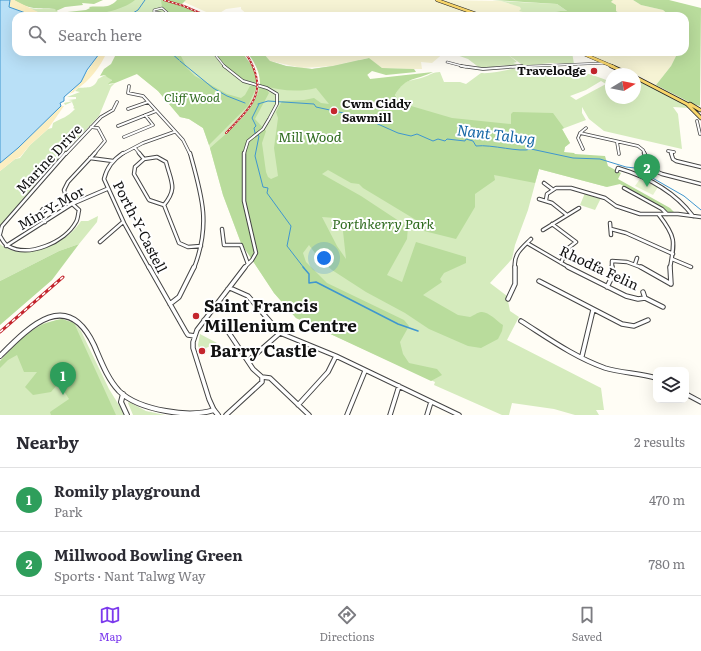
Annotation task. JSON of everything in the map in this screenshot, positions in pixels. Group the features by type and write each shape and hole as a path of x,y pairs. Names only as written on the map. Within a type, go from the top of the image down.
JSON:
{"main road":[{"path":"437,0 471,12"},
{"path":"589,56 616,68"},
{"path":"641,80 701,110"},
{"path":"676,97 695,111 698,120"},
{"path":"695,111 701,110"}],"street":[{"path":"154,12 154,10 162,8 166,12"},
{"path":"212,412 193,348 195,336 204,320 240,271 255,257 256,249 244,202 243,156 248,141 266,126 277,101 277,94 273,90 248,84 229,72 216,56"},
{"path":"447,62 464,68 484,70 539,65 605,63"},
{"path":"128,86 128,94 140,95 148,102 186,146 202,195 204,215 201,246 190,277 179,297 170,304"},
{"path":"128,90 132,89"},
{"name":"Marine Drive","path":"6,246 2,242 0,235 2,226 44,177 91,127 105,114 113,110 117,102"},
{"path":"128,109 148,102"},
{"path":"118,126 156,111"},
{"path":"124,137 153,125 145,115"},
{"path":"694,120 698,120 700,134"},
{"path":"6,246 17,250 32,249 51,243 69,232 78,221 79,210 64,196 64,190 65,185 104,144 105,141 98,128 91,127"},
{"path":"583,149 578,138 580,133 586,128"},
{"name":"Porth-Y-Castell","path":"174,132 135,148 113,161 104,176 107,189 123,222 186,332 188,335 195,336"},
{"path":"580,133 638,146 643,150 651,168 662,174 701,184"},
{"path":"617,142 619,154"},
{"path":"135,148 144,158"},
{"path":"668,151 673,152 673,159 676,161 701,167"},
{"path":"164,205 171,196 172,190 166,162 157,157 144,158 135,167 134,174 149,200 164,205 180,244 185,246 201,246"},
{"path":"90,158 113,161"},
{"path":"618,171 618,168 639,174 653,181 676,198 693,216"},
{"path":"544,183 552,189"},
{"path":"546,200 547,194 552,189 571,188 605,198 629,212 640,214 667,214 701,217"},
{"path":"624,188 667,214"},
{"name":"Min-Y-Mor","path":"6,246 72,204 107,189"},
{"path":"539,199 546,200 567,214"},
{"path":"543,230 579,208"},
{"path":"43,209 38,215 45,222"},
{"path":"607,286 612,277 612,261 624,260 671,284 670,269 674,247 671,231 659,215"},
{"path":"100,242 123,222"},
{"path":"610,223 611,235"},
{"path":"552,224 576,242 567,249 561,263"},
{"path":"222,229 224,245 241,245 248,264"},
{"path":"611,229 626,233 673,254"},
{"path":"508,299 515,284 516,274 514,261 517,252 531,239"},
{"name":"Rhodfa Felin","path":"527,243 561,263 626,296 638,299 645,298 663,307"},
{"path":"634,264 637,258"},
{"path":"672,259 691,267"},
{"path":"539,281 593,310 628,326 640,324 648,320"},
{"path":"227,289 230,288 248,296 280,333 336,356 459,415"},
{"path":"643,292 645,298"},
{"path":"582,356 593,310"},
{"path":"0,356 23,333 36,323 54,316 69,317 82,325 114,386 123,394 139,404 154,410 200,415 212,412 218,415"},
{"path":"204,320 227,330 253,369 262,377 270,378 308,415"},
{"path":"522,321 604,367 635,372 653,377"},
{"path":"248,361 280,333"},
{"path":"298,405 328,372 336,356"},
{"path":"347,415 366,371"},
{"path":"226,415 262,382 262,377"},
{"path":"390,415 398,386"},
{"path":"123,394 121,402 127,415"},
{"path":"689,396 701,402"},
{"path":"427,415 431,402"}],"shaded area":[{"path":"186,0 435,0 468,12 244,12 241,7 226,9 221,12 206,12 184,2"},
{"path":"441,0 501,1 521,7 525,12 474,12"},
{"path":"613,0 633,0 641,5 663,10 665,12 618,12 611,2"},
{"path":"266,56 440,56 432,63 421,62 422,69 382,68 368,58 333,66 302,68 270,61"},
{"path":"592,56 676,56 671,66 656,85 641,77 641,68 621,68"}],"green space":[{"path":"14,0 103,0 94,4 82,3 83,5 65,7 56,11 55,9 29,7"},
{"path":"117,0 135,0 119,9 108,12 67,12 86,10 90,8 89,7 107,6"},
{"path":"121,0 161,0 167,12 97,12"},
{"path":"161,0 186,0 181,5 196,12 168,12 162,7"},
{"path":"492,0 613,0 611,2 616,5 616,11 618,12 553,11 567,11 557,4"},
{"path":"633,0 669,0 701,8 700,106 693,104 656,85 671,66 676,56 689,56 689,12 665,12 663,10 641,5"},
{"path":"501,1 557,4 567,11 523,12 519,11 521,9 520,7"},
{"path":"28,8 39,9 55,9 58,12 37,12"},
{"name":"Cliff Wood","path":"115,56 181,56 187,68 195,76 227,94 241,98 245,95 250,86 257,86 248,106 209,145 203,128 189,119 180,117 158,91 137,74 115,83 108,84 112,80 105,75 100,76 104,69 111,64"},
{"name":"Porthkerry Park","path":"121,56 219,56 248,82 260,85 260,75 254,62 270,61 286,66 312,69 359,60 370,79 401,102 395,95 401,85 435,72 440,72 444,82 460,82 466,84 481,73 534,66 557,67 580,71 605,80 605,83 601,81 586,90 570,96 576,100 605,85 605,104 641,104 641,82 684,103 689,108 673,107 678,114 682,149 604,131 589,119 582,107 582,113 586,120 562,129 570,143 565,147 564,152 607,187 539,169 528,210 515,245 512,259 490,283 507,296 510,311 519,317 507,340 601,388 604,410 596,410 599,415 575,415 554,409 512,403 509,415 502,415 434,385 435,382 296,318 274,293 241,243 223,195 203,128 189,119 180,117 158,91 137,74"},
{"path":"217,56 245,56 255,70 257,84 238,76"},
{"name":"Porthkerry Park","path":"250,56 266,56 270,61 286,66 312,69 369,58 382,68 414,69 416,72 386,75 372,71 367,75 370,79 433,72 411,80 403,85 395,95 401,103 452,118 511,124 511,114 513,112 553,113 564,128 562,129 570,143 565,147 564,152 605,156 608,166 621,173 618,179 670,208 675,213 668,212 620,184 607,187 539,169 535,183 494,175 495,180 475,194 475,207 456,239 416,229 416,220 363,188 359,184 351,183 328,170 322,174 361,196 408,227 407,239 387,275 402,282 416,242 466,257 466,263 444,273 440,279 442,282 423,295 458,315 470,317 484,312 503,325 498,339 481,348 468,346 429,329 405,313 366,292 321,261 309,245 303,253 306,262 327,283 404,320 409,326 400,342 403,354 409,363 437,369 442,375 431,381 296,318 274,293 241,243 223,195 210,148 233,128 246,113 257,96 260,87 267,90 269,93 255,119 266,131 262,143 266,172 268,177 271,179 278,176 274,148 278,118 276,112 282,101 314,98 321,103 329,104 316,88 309,90 288,90 260,85 258,71","holes":["322,217 335,218 342,222 346,259 337,246"]},
{"path":"460,56 510,56 517,62 513,63 519,65 493,66 499,68 481,69 468,59"},
{"path":"510,56 573,56 574,64 550,63 524,66"},
{"path":"105,75 112,79 109,85 115,83 111,87 99,116 42,176 0,227 0,171 15,159 20,158 30,145 48,129 52,128 53,123 67,116 75,109 73,108 72,102 65,105 64,103 73,101 68,100 76,99 76,97 67,97 80,92 75,91 78,88 93,86 98,79"},
{"path":"640,179 658,187 653,195 635,186"},
{"path":"585,193 601,198 595,210 580,205"},
{"path":"98,216 97,222 79,244 59,251 0,281 0,244 20,252 44,248 66,237 81,221 88,221"},
{"path":"79,244 52,280 0,325 0,281 59,251"},
{"path":"62,319 74,323 81,331 109,389 125,415 0,415 0,361 41,324"},
{"path":"62,319 74,323 116,415 51,415 50,412 69,399 62,388 57,385 51,392 33,395 25,387 37,372 24,372 17,355 8,360 0,368 0,361 27,334 42,325"},
{"path":"200,334 217,343 206,348 207,352 201,355 198,345"},
{"path":"129,402 146,411 165,415 133,415 128,403"}],"sand":[{"path":"10,0 14,0 38,12 23,12 9,7"},
{"path":"98,56 105,56 90,78 74,92 69,94 82,80"},
{"path":"61,106 64,106 48,129 30,145 20,157 15,159 0,171 0,163 18,148"}],"water":[{"path":"0,0 10,0 9,7 23,12 12,12 12,56 98,56 87,70 81,82 64,97 64,101 60,103 61,106 18,148 0,163"}],"waterway":[{"path":"135,12 138,10 145,0"},
{"name":"Nant Talwg","path":"174,56 179,60"},
{"name":"Nant Talwg","path":"180,61 213,88 227,96 245,103"},
{"name":"Nant Talwg","path":"258,104 268,101 314,104 316,107 362,117 398,133 411,136 417,134 433,141 438,139 445,141 447,139 465,141 466,139 473,141 476,146 490,146 520,150 531,149 573,158 600,159 626,167 635,168 684,196 701,210"},
{"path":"259,104 252,118 256,126 254,128 255,133 259,136 255,156 263,187 268,188 267,193 291,226 287,246 304,268"},
{"path":"303,267 309,274 309,283 316,282 398,324 418,331"}],"railway":[{"path":"164,0 198,12"},
{"path":"226,133 251,105 255,96 257,77 253,65 247,56"},
{"path":"0,332 63,277"}],"place":[{"name":"Travelodge","path":"594,71"},
{"name":"Cwm Ciddy Sawmill","path":"334,111"},
{"name":"Millwood Bowling Green","path":"647,187"},
{"name":"Saint Francis Millenium Centre","path":"196,316"},
{"name":"Barry Castle","path":"202,351"},
{"name":"Romily playground","path":"63,395"}],"park label":[{"name":"Mill Wood","path":"310,137"}]}
